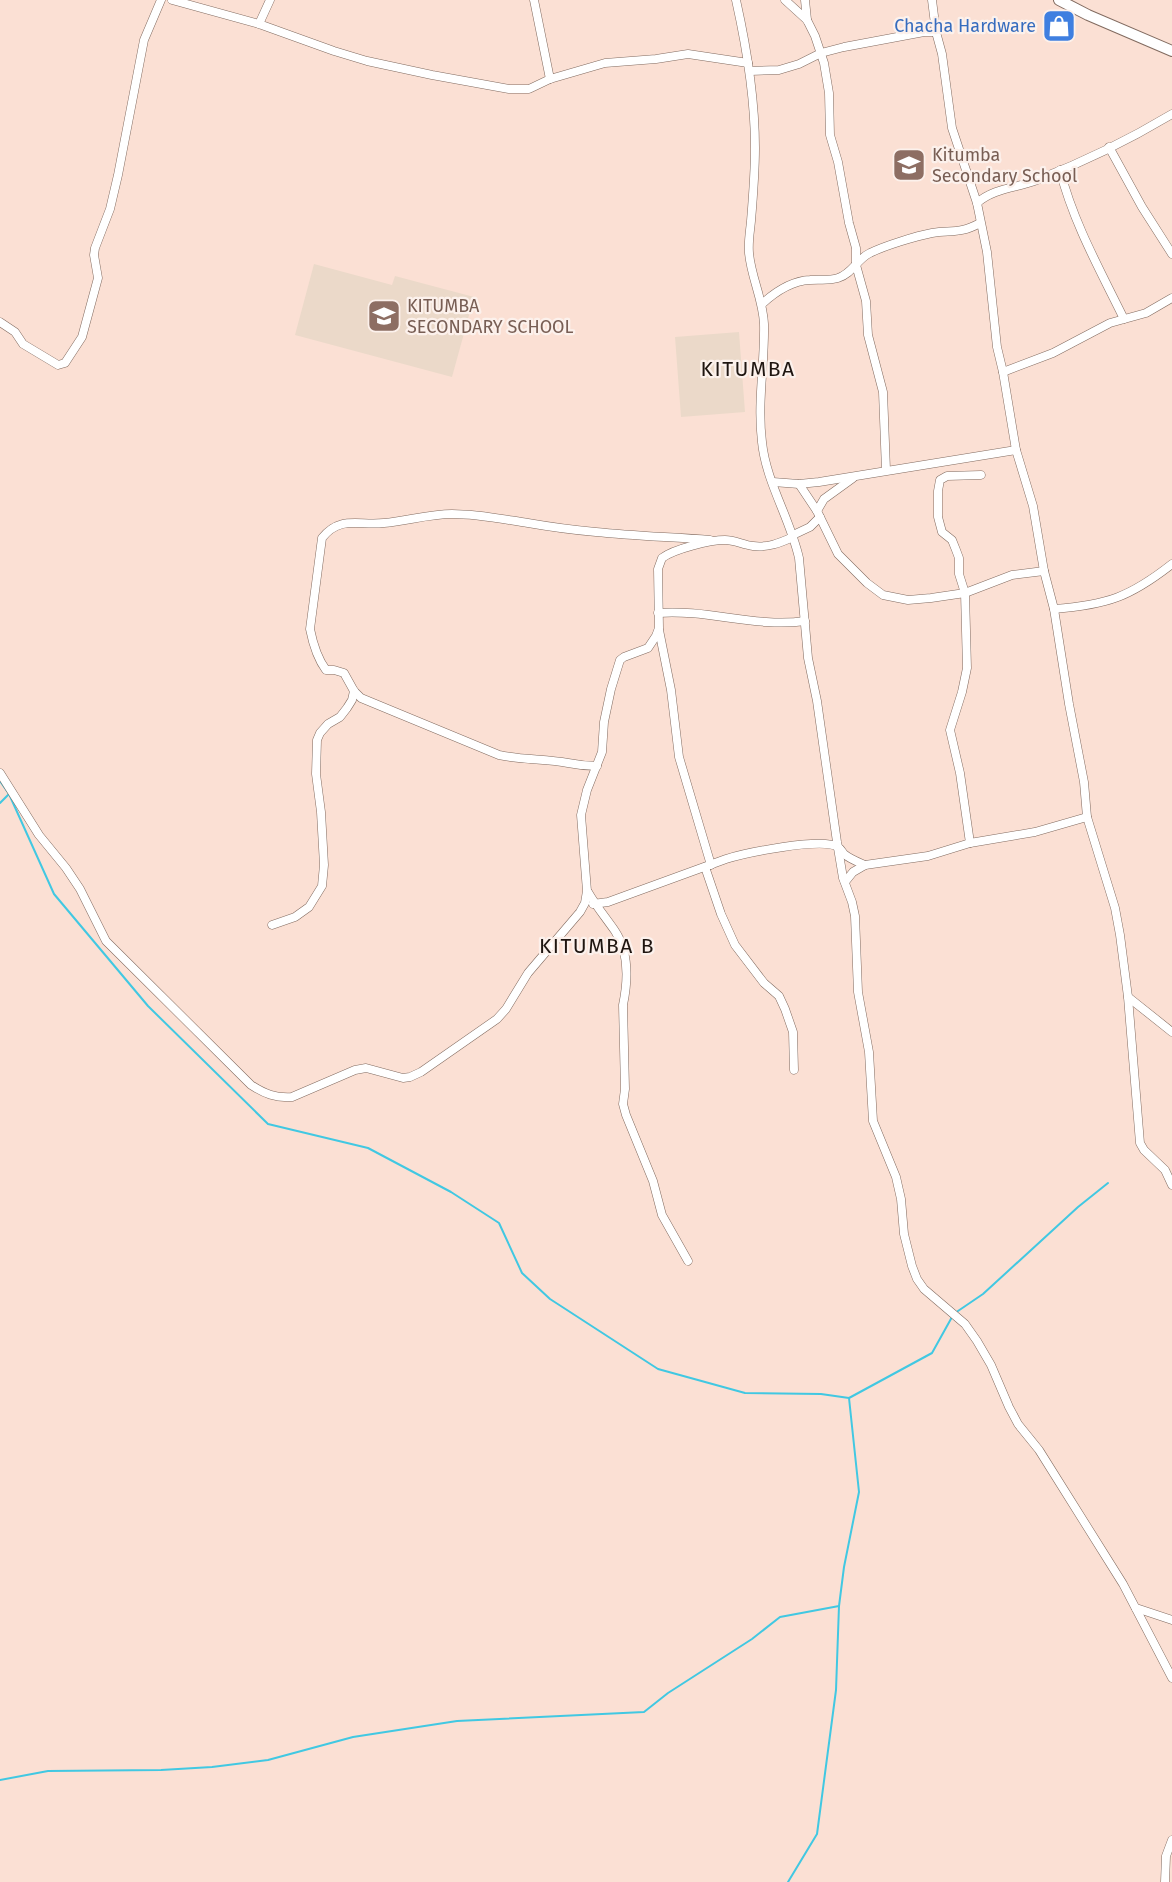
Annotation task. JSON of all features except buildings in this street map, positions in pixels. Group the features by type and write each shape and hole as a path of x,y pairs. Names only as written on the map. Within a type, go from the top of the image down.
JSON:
{"street":[{"path":"0,322 15,332 23,344 58,365 65,363 80,342 98,278 95,248 110,209 123,155 144,40 161,0"},
{"path":"172,0 259,24 334,51 393,67 458,81 523,90 533,88 550,79 605,63 665,58 680,54 749,67 787,68 844,46 935,29"},
{"path":"259,24 270,0"},
{"path":"534,0 550,79"},
{"path":"736,0 749,67 755,149 749,255 762,304 764,336 761,429 766,467 793,536 799,558 808,658 817,701 838,847 855,916 858,992 869,1052 873,1120 896,1177 907,1249 917,1279 924,1289 965,1324 977,1341 991,1365 1018,1424 1039,1450 1108,1559 1172,1678"},
{"path":"785,0 807,20"},
{"path":"806,0 807,20 821,53 828,85 830,135 856,248 856,265 866,301 868,335 883,392 886,470"},
{"path":"932,0 952,128 977,203 988,259 994,332 1016,450 1033,506 1044,572 1054,609 1086,791 1087,817 1115,908 1128,997 1140,1143 1144,1150 1165,1170 1172,1185"},
{"path":"1068,2 1088,15 1172,51"},
{"path":"977,203 992,192 1028,184 1060,170 1172,114"},
{"path":"1109,147 1142,207 1172,254"},
{"path":"1060,170 1094,258 1124,319"},
{"path":"762,304 781,288 795,282 839,278 868,254 922,235 963,231 980,223"},
{"path":"1003,372 1053,353 1110,323 1146,313 1172,298"},
{"path":"773,482 799,484 1016,450"},
{"path":"597,766 518,759 500,755 369,702 354,691 344,673 326,670 312,641 310,629 322,538 328,530 344,523 383,524 441,514 482,515 563,529 734,540 750,546 764,546 779,543 810,527 824,499 859,475"},
{"path":"970,843 960,773 950,730 967,668 964,593 960,579 959,558 952,540 942,532 937,510 940,480 946,476 981,475"},
{"path":"799,484 842,559 867,584 884,595 908,600 964,593 1012,575 1044,572"},
{"path":"717,540 672,552 662,558 658,569 659,628 671,690 679,757 721,914 735,945 764,983 779,996 793,1032 794,1070"},
{"path":"1054,609 1090,605 1118,598 1150,580 1172,564"},
{"path":"658,613 686,613 783,623 805,621"},
{"path":"583,909 587,891 581,815 587,790 602,752 604,722 611,689 620,660 648,648 659,628"},
{"path":"272,925 295,917 309,907 322,886 324,865 316,774 317,740 328,724 340,717 347,708 354,691"},
{"path":"0,772 39,835 80,889 106,941 251,1084 273,1097 292,1097 355,1070 366,1068 403,1077 410,1077 421,1072 498,1019 528,973 583,909 595,904 608,902 744,854 802,845 838,847 849,857 865,865"},
{"path":"845,882 853,872 865,865 928,856 970,843 1005,835 1035,832 1087,817"},
{"path":"587,891 616,933 625,957 623,1104 626,1116 653,1180 662,1215 688,1262"},
{"path":"1128,997 1172,1032"},
{"path":"1136,1608 1172,1620"},
{"path":"1166,1882 1166,1856 1172,1840"}],"shaded area":[{"name":"KITUMBA SECONDARY SCHOOL","path":"314,264 392,285 395,276 474,297 452,377 295,335"},
{"path":"739,332 745,412 681,417 675,337"}],"waterway":[{"path":"0,781 9,794 54,894 148,1006 268,1124 368,1148 451,1192 499,1223 522,1273 550,1299 658,1369 745,1393 821,1394 849,1398 859,1492 844,1567 839,1606 780,1617 752,1639 668,1693 644,1712 457,1721 353,1737 268,1760 161,1770 48,1771 0,1780"},
{"path":"0,803 9,794"},
{"path":"955,1313 983,1294 1078,1207 1108,1183"},
{"path":"849,1398 932,1353 952,1317"},
{"path":"788,1882 817,1834 836,1690 839,1606"}],"place":[{"name":"Chacha Hardware","path":"1059,26"},
{"name":"Kitumba Secondary School","path":"909,165"},
{"name":"KITUMBA SECONDARY SCHOOL","path":"384,316"}],"district":[{"name":"KITUMBA","path":"748,369"},
{"name":"KITUMBA B","path":"597,946"}]}
